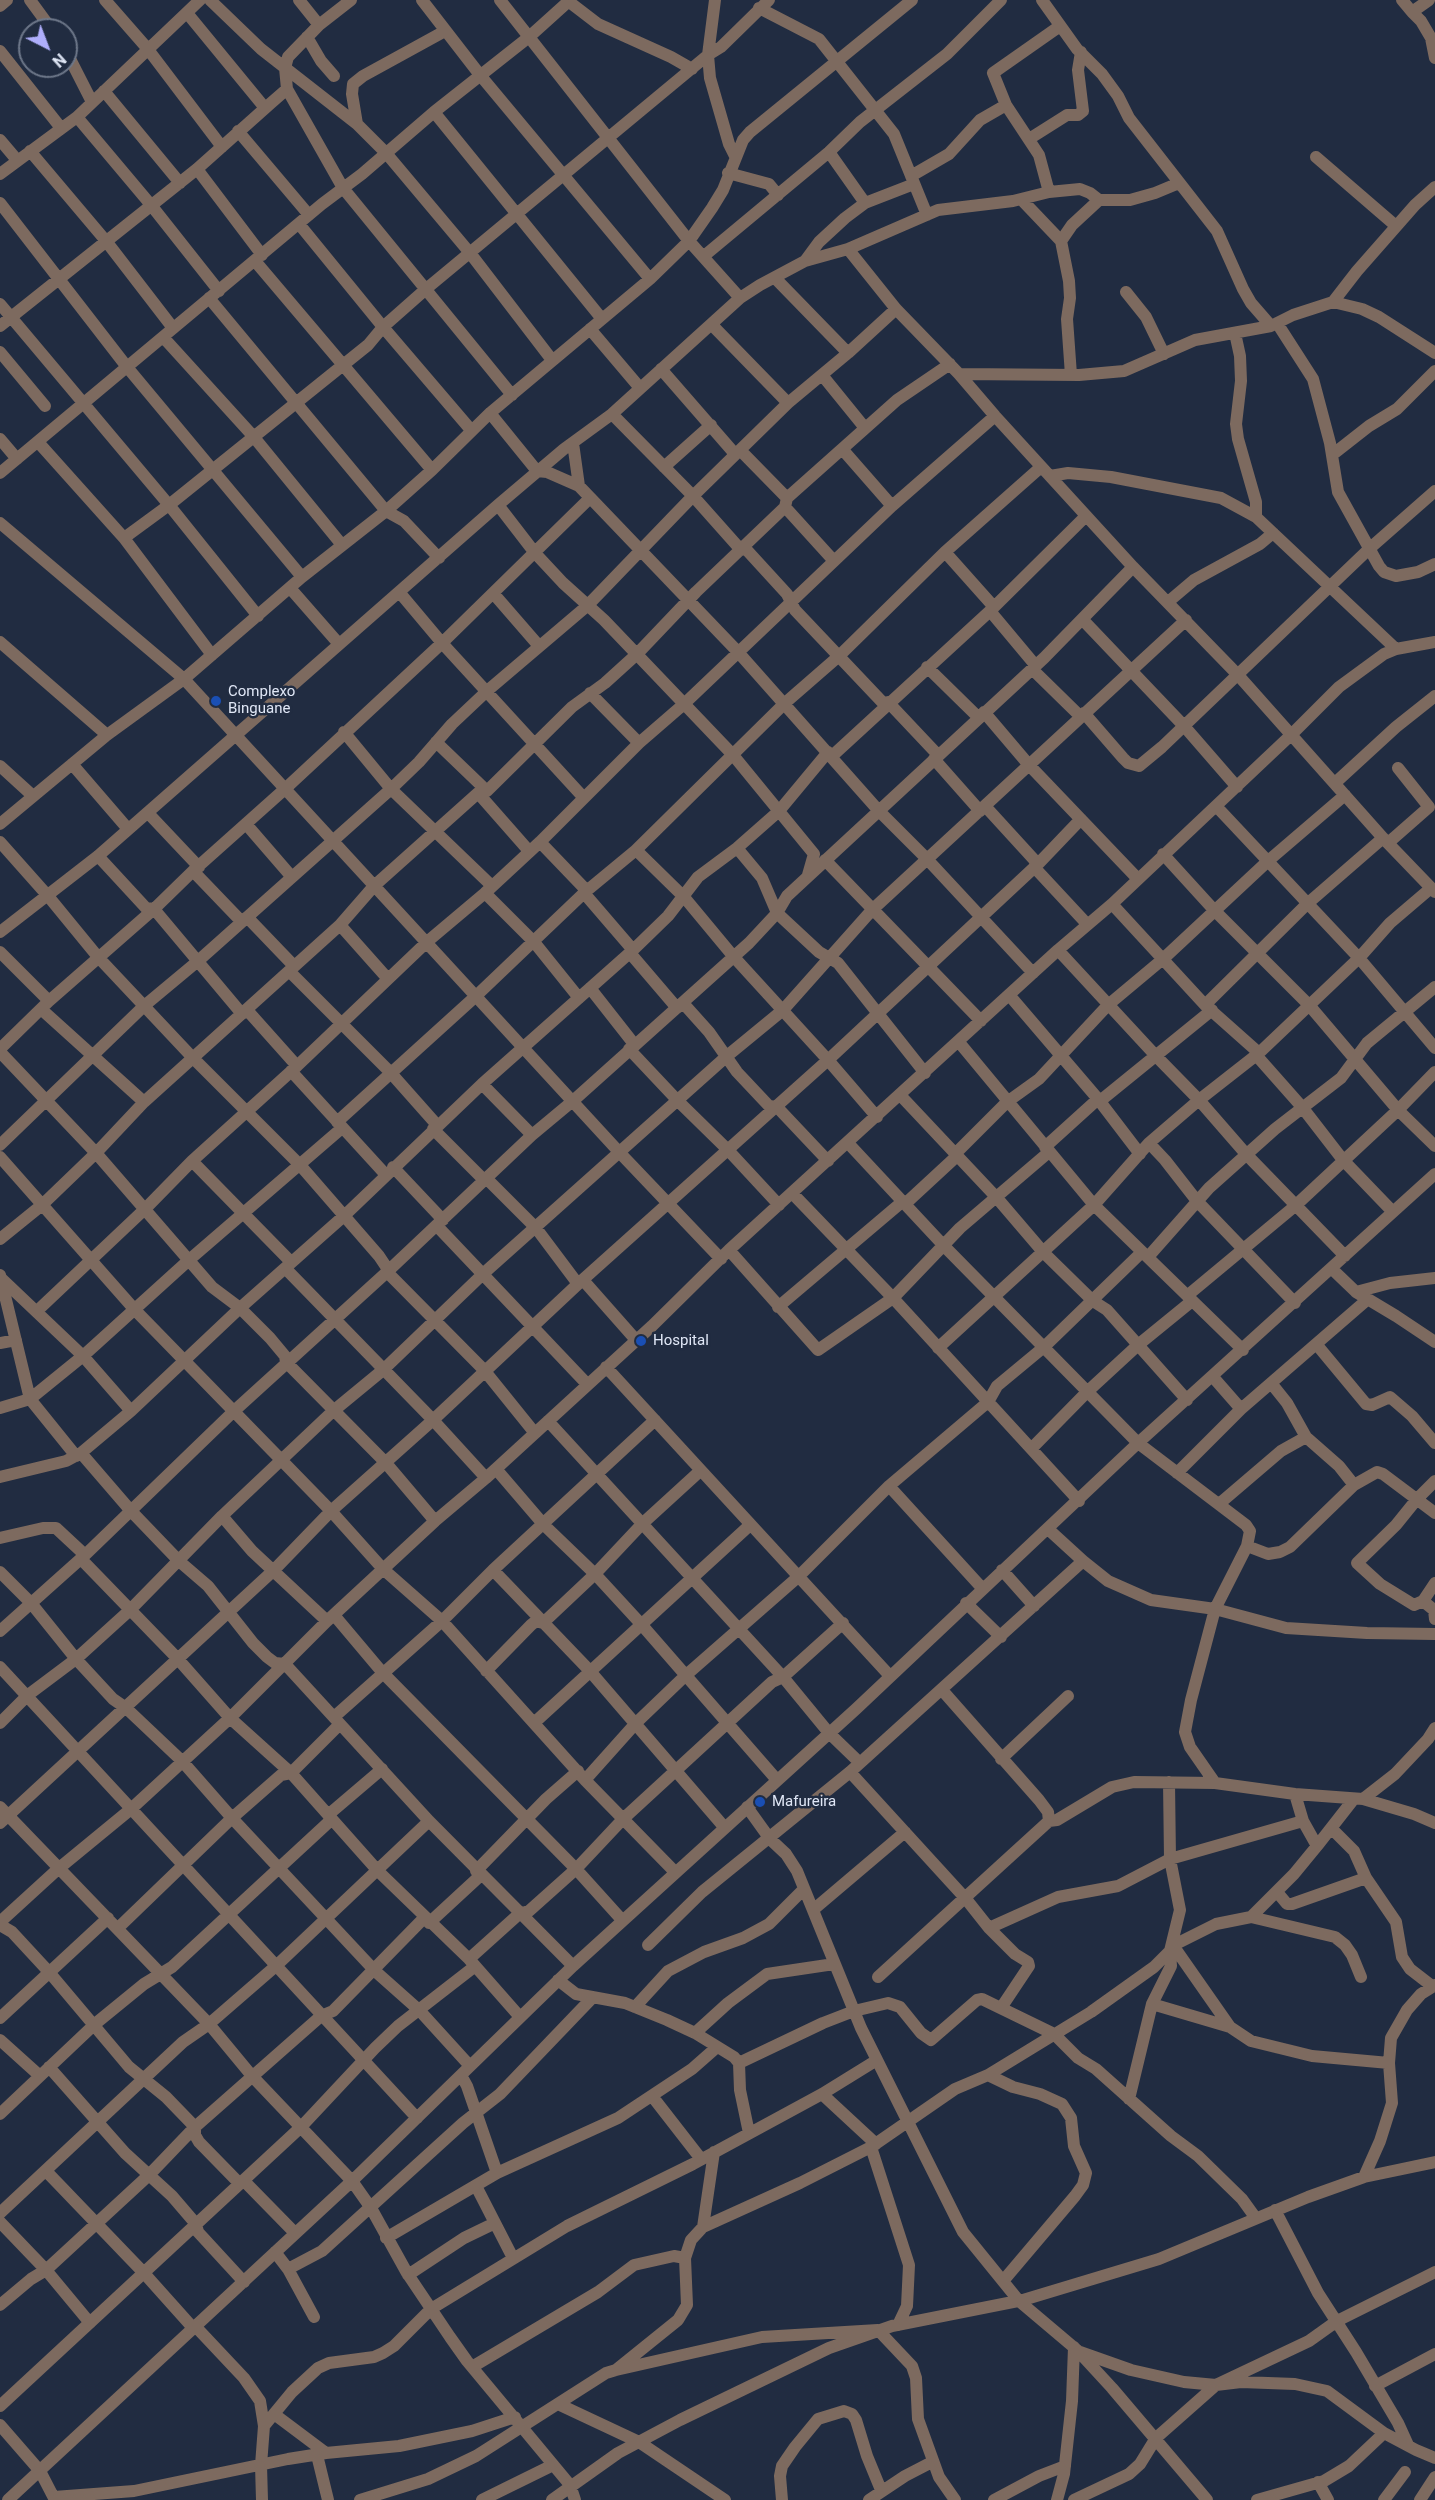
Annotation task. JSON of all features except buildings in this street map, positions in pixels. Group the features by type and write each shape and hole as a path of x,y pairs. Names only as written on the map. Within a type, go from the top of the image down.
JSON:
{"street":[{"path":"0,6 8,0"},
{"path":"30,0 43,18"},
{"path":"105,0 147,48 222,147"},
{"path":"0,174 77,117 200,0"},
{"path":"210,0 285,68 357,124 386,153 470,253 552,360"},
{"path":"299,0 319,25"},
{"path":"351,0 319,25 288,57 285,68 286,89 343,188 512,395"},
{"path":"422,0 480,75 650,279"},
{"path":"500,0 689,241 740,298"},
{"path":"715,0 708,55 710,78 729,144 735,156"},
{"path":"0,824 107,735 184,678 302,577 386,510 432,470 490,413 650,279 689,241 723,190 735,156 750,132 912,0"},
{"path":"704,256 829,152 875,110 947,54 1001,0"},
{"path":"1042,0 1081,52 1102,74 1118,96 1129,118 1197,203 1217,231 1247,296 1274,324 1313,379 1319,394 1338,492 1384,572 1396,576 1418,572 1435,564"},
{"path":"1402,0 1421,5 1421,21 1431,38 1435,58"},
{"path":"0,473 434,112 530,37 569,1 598,24 692,69"},
{"path":"124,538 169,505 368,345 382,327 708,55 721,47 764,4 814,35 894,134 907,160 912,180 927,214"},
{"path":"187,14 265,108"},
{"path":"1049,192 1042,161 1006,105 993,73 1060,26"},
{"path":"357,124 352,94 353,84 363,76 445,31"},
{"path":"307,37 334,76"},
{"path":"0,51 61,128"},
{"path":"1029,139 1067,115 1083,111 1078,70 1081,52"},
{"path":"78,75 92,102"},
{"path":"0,326 197,169 286,89"},
{"path":"104,91 180,183"},
{"path":"805,261 819,242 844,218 865,202 912,180 949,154 980,120 1006,105"},
{"path":"434,112 602,319"},
{"path":"77,117 152,205 214,295 296,401 386,510 404,521 439,558"},
{"path":"238,132 309,215"},
{"path":"0,140 17,160"},
{"path":"30,151 106,241 173,328"},
{"path":"829,152 865,202"},
{"path":"1316,157 1396,226"},
{"path":"197,169 258,258 342,365 432,470"},
{"path":"728,173 769,184 778,195"},
{"path":"0,932 98,856 537,471 612,414 712,326 740,298 805,261 848,249 938,210 1080,189 1099,200 1130,200 1179,183"},
{"path":"1333,302 1396,226 1435,187"},
{"path":"1021,199 1061,241 1069,281 1070,298 1067,319 1071,375"},
{"path":"1061,241 1072,225 1099,200"},
{"path":"0,203 127,367 214,468 302,577"},
{"path":"298,224 382,327 471,430"},
{"path":"848,249 896,309 950,364 1133,567 1238,675 1385,840 1433,890 1390,923 1359,958 1258,1054 1149,1143 1094,1205 938,1348"},
{"path":"775,278 848,353"},
{"path":"1126,292 1146,317 1164,354"},
{"path":"959,374 1071,375 1124,371 1195,340 1274,324 1333,302 1362,309 1379,317 1435,353"},
{"path":"0,304 169,505 258,616"},
{"path":"0,1145 144,1006 198,961 391,789 452,724 487,691 588,606 693,496 788,403 896,309"},
{"path":"712,326 788,403"},
{"path":"590,328 640,388"},
{"path":"1235,333 1240,356 1241,381 1236,424 1256,502 1256,517"},
{"path":"163,337 253,436 342,545"},
{"path":"0,352 45,406"},
{"path":"0,1239 42,1205 144,1102 340,925 374,886 483,792 572,707 637,654 786,503 865,428 897,400 950,364"},
{"path":"661,369 786,503 834,561"},
{"path":"1332,455 1369,426 1388,417 1435,371"},
{"path":"822,375 865,428"},
{"path":"490,413 537,471 555,475 579,486 738,652 879,812 927,859 1033,973"},
{"path":"612,414 787,594 790,602 839,656 887,704 1087,924"},
{"path":"37,1311 192,1161 341,1022 540,842 639,743 684,704 892,506 995,416"},
{"path":"664,467 711,425"},
{"path":"0,439 17,459"},
{"path":"38,442 124,538 212,655"},
{"path":"573,443 579,486"},
{"path":"843,450 892,506"},
{"path":"0,1408 30,1399 83,1356 189,1260 300,1165 390,1072 476,996 585,892 636,850 945,552 1045,472 1111,477 1221,498 1256,517 1396,649"},
{"path":"945,552 992,609 1034,667 1123,758 1140,766 1369,549 1435,491"},
{"path":"435,1521 385,1462 332,1412 286,1362 280,1349 240,1308 212,1287 146,1208 0,1050 45,1005 154,909 442,643 590,498"},
{"path":"498,505 535,553 637,654 733,755 814,854 808,876"},
{"path":"0,1477 48,1467 78,1455 131,1411 183,1360 345,1215 435,1127 632,952 684,897 698,877 738,848 779,811 829,755 992,609 1086,516"},
{"path":"2,530 184,678 574,1100 620,1153 669,1204 725,1254 818,1350 893,1298 960,1228 997,1198 1099,1100 1156,1056 1209,1008 1307,904 1432,802 1398,768"},
{"path":"1168,602 1194,580 1260,544 1273,533"},
{"path":"0,1631 83,1557 286,1362 387,1272 532,1135 733,956 777,913 787,896 1034,667 1133,567"},
{"path":"290,588 339,644"},
{"path":"400,592 442,643 584,798"},
{"path":"493,593 539,646"},
{"path":"1082,619 1184,726 1237,787"},
{"path":"0,1723 28,1695 76,1659 130,1610 222,1516 332,1412 383,1370 484,1273 727,1056 783,1010 872,910 1186,620"},
{"path":"0,642 107,735"},
{"path":"295,2233 244,2182 239,2183 199,2142 195,2135 195,2127 144,2078 129,2067 95,2024 12,1932 0,1923 58,1869 131,1809 230,1718 330,1618 435,1521 496,1469 725,1254 901,1096 958,1041 1112,904 1340,687 1365,666 1396,649 1435,642"},
{"path":"927,668 981,715 1137,878"},
{"path":"590,693 639,743"},
{"path":"1335,783 1404,720 1435,696"},
{"path":"344,732 391,789 435,833 534,942 579,998"},
{"path":"436,742 483,792 529,851"},
{"path":"72,764 128,829"},
{"path":"0,766 33,796"},
{"path":"778,1307 904,1203 957,1154 1007,1102 1031,1085 1108,1005 1163,959 1268,861 1345,795"},
{"path":"1216,806 1359,958 1435,1048"},
{"path":"148,813 196,869 390,1072 435,1127 536,1228 580,1282 636,1340"},
{"path":"575,2500 570,2485 472,2367 431,2309 386,2238 371,2208 352,2181 252,2076 209,2024 160,1972 3,1815 126,1708 227,1610 274,1570 331,1510 433,1420 580,1282 777,1107 1036,866 1081,819"},
{"path":"246,824 291,876"},
{"path":"0,842 98,957 193,1058 300,1165 379,1256 387,1272 484,1370 534,1432"},
{"path":"540,842 585,892 632,952 727,1056 737,1072 769,1106 777,1107 828,1161"},
{"path":"738,848 762,878 777,913 819,952 831,957 925,1072"},
{"path":"636,850 684,897 733,956 828,1059 876,1117"},
{"path":"1163,854 1309,1005 1398,1110 1435,1146"},
{"path":"98,856 146,908 154,909 182,940 294,1068 340,1125 390,1171 440,1223 587,1384"},
{"path":"825,860 981,1021"},
{"path":"1112,904 1209,1008 1258,1054 1343,1160 1393,1212"},
{"path":"340,925 388,979"},
{"path":"1058,950 1199,1100 1246,1154 1345,1256"},
{"path":"0,952 93,1056 144,1102"},
{"path":"0,2305 31,2279 46,2270 97,2224 195,2127 252,2076 321,2016 333,2011 479,1873 526,1819 582,1775 685,1676 798,1577 889,1486 988,1402 997,1386 1044,1347 1145,1254 1246,1154 1341,1078 1367,1043 1435,987"},
{"path":"590,988 632,1047 678,1101 779,1205"},
{"path":"1010,996 1099,1100 1140,1154"},
{"path":"958,1041 1094,1205 1244,1350"},
{"path":"1032,1448 1087,1392 1242,1249 1295,1206 1398,1110 1435,1072"},
{"path":"482,1084 532,1135"},
{"path":"901,1096 957,1154 1044,1253 1093,1301 1107,1310 1186,1400"},
{"path":"848,1143 945,1246 1138,1443 1246,1525 1250,1532 1247,1546 1215,1610 1191,1700 1185,1732 1190,1747 1215,1783"},
{"path":"1149,1143 1197,1201 1294,1303"},
{"path":"0,1157 135,1310 331,1510 383,1569 442,1621 622,1819 675,1872"},
{"path":"192,1161 243,1214 383,1370 486,1478"},
{"path":"8,2500 352,2181 622,1920 829,1733 982,1588 1079,1501 1138,1443 1244,1350 1435,1174"},
{"path":"793,1194 893,1298 1079,1501"},
{"path":"1332,1269 1356,1292 1435,1342"},
{"path":"1,1277 83,1356 131,1411"},
{"path":"1,1277 30,1399 130,1511 179,1561 208,1586 267,1657 275,1663 285,1665 429,1821 573,1966"},
{"path":"1356,1292 1390,1283 1435,1278"},
{"path":"1177,1473 1241,1409 1368,1299"},
{"path":"0,1343 16,1340"},
{"path":"1317,1345 1366,1404 1372,1405 1390,1397 1412,1416 1435,1443"},
{"path":"606,1367 890,1676"},
{"path":"1212,1377 1241,1409"},
{"path":"1271,1383 1287,1403 1306,1437 1339,1466 1354,1485"},
{"path":"118,1928 232,1818 281,1775 291,1773 382,1672 442,1621 493,1570 655,1420"},
{"path":"548,1421 783,1677 829,1733 859,1762"},
{"path":"1219,1504 1281,1451 1306,1437"},
{"path":"496,1469 544,1525 595,1574 777,1780"},
{"path":"543,1623 595,1574 642,1524 700,1471"},
{"path":"1247,1546 1268,1554 1290,1547 1354,1485 1377,1472 1383,1474 1435,1513"},
{"path":"1435,1481 1396,1525 1357,1563 1380,1584 1414,1605 1423,1601 1435,1584"},
{"path":"889,1486 982,1588"},
{"path":"222,1516 252,1551 330,1618 576,1869 622,1920"},
{"path":"534,1722 750,1525"},
{"path":"0,1538 43,1528 56,1528 230,1718 291,1773 378,1871 471,1963 520,2017"},
{"path":"1048,1529 1108,1581 1151,1600 1215,1610 1286,1628 1435,1634"},
{"path":"648,1945 702,1892 850,1772 1083,1561"},
{"path":"493,1570 589,1670 725,1828"},
{"path":"1002,1570 1034,1606"},
{"path":"0,1572 31,1604 76,1659 113,1699 126,1708 182,1761 375,1971 420,2011 466,2071 467,2086 497,2173"},
{"path":"1423,1601 1434,1610 1435,1619"},
{"path":"966,1603 1000,1637"},
{"path":"486,1671 531,1625 536,1621 543,1623"},
{"path":"0,2406 302,2127 398,2026 420,2011 519,1914 530,1911 576,1869 622,1819 676,1772 771,1682 783,1677 843,1623"},
{"path":"0,1667 417,2118"},
{"path":"942,1690 1039,1800 1048,1812 1048,1821"},
{"path":"1001,1758 1068,1696"},
{"path":"1251,1917 1277,1892 1358,1799 1395,1774 1428,1739 1435,1728"},
{"path":"0,2114 95,2024 160,1972 172,1967 382,1769"},
{"path":"850,1772 966,1899 989,1928 1015,1954 1028,1962 1029,1966 1001,2008"},
{"path":"878,1977 966,1899 1048,1821 1057,1820 1112,1787 1134,1782 1215,1783 1295,1794 1358,1799 1435,1822"},
{"path":"1129,2099 1152,2004 1171,1966 1172,1946 1179,1910 1170,1858 1169,1782"},
{"path":"1295,1794 1303,1821 1317,1846"},
{"path":"747,1808 770,1839 786,1854 804,1889 854,2011 963,2232 1019,2301 1075,2349 1156,2438 1207,2500"},
{"path":"0,2213 183,2042 209,2024 277,1965 429,1821"},
{"path":"989,1928 1058,1897 1118,1886 1170,1858 1303,1821"},
{"path":"1331,1828 1354,1851 1366,1878 1396,1922 1402,1957 1410,1969 1434,1985 1421,1994 1407,2010 1391,2038 1389,2063 1392,2103 1373,2160 1364,2178"},
{"path":"813,1910 905,1832"},
{"path":"1277,1892 1289,1905 1366,1878"},
{"path":"635,2007 668,1971 704,1952 743,1938 769,1924 804,1889"},
{"path":"616,2370 678,2320 687,2305 685,2258 691,2240 703,2227 800,2183 874,2145 955,2090 988,2075 1054,2034 1154,1967 1172,1946 1216,1924 1251,1917 1335,1937 1352,1955 1361,1977"},
{"path":"0,2018 108,1918"},
{"path":"1172,1946 1230,2027"},
{"path":"694,2033 766,1974 834,1964"},
{"path":"558,1980 576,1994 626,2003 694,2033 734,2057 739,2063 740,2090 748,2133"},
{"path":"288,2269 322,2252 500,2094 594,1997"},
{"path":"739,2063 776,2044 854,2011 888,2003 896,2004 921,2033 931,2040 979,1999 1054,2034 1078,2058 1096,2070 1171,2136 1198,2156 1242,2199 1255,2217"},
{"path":"1152,2004 1230,2027 1251,2041 1271,2048 1312,2056 1389,2063"},
{"path":"0,2040 40,2076"},
{"path":"386,2238 497,2173 618,2118 692,2069 717,2047"},
{"path":"264,2426 292,2392 318,2368 329,2363 383,2354 431,2309 513,2258 567,2226 701,2159 822,2094 877,2060"},
{"path":"49,2067 125,2153 160,2184 196,2224 198,2232 244,2282"},
{"path":"988,2075 1013,2087 1040,2094 1062,2104 1071,2118 1074,2146 1086,2173 1083,2185 1075,2196 1003,2281"},
{"path":"822,2094 874,2145 909,2265 907,2306 898,2325"},
{"path":"652,2096 701,2159"},
{"path":"703,2227 714,2152"},
{"path":"552,2500 618,2453 680,2420 829,2348 878,2330 1019,2301 1159,2259 1255,2217 1364,2178 1435,2162"},
{"path":"46,2171 255,2391 260,2401 264,2426 261,2465 262,2500"},
{"path":"476,2186 513,2258"},
{"path":"1275,2210 1318,2293 1338,2321 1408,2445"},
{"path":"0,2222 46,2270 90,2323"},
{"path":"408,2275 464,2238 495,2223"},
{"path":"275,2252 288,2269 314,2317"},
{"path":"472,2367 598,2292 634,2265 674,2256 685,2258"},
{"path":"1074,2500 1129,2474 1140,2464 1156,2438 1216,2385 1309,2341 1338,2321 1435,2272"},
{"path":"360,2500 428,2479 476,2456 519,2422 558,2404 606,2373 762,2337 878,2330"},
{"path":"878,2330 912,2366 916,2378 918,2419 932,2462 955,2500"},
{"path":"1075,2349 1131,2370 1185,2382 1216,2385 1241,2382 1295,2384 1328,2391 1384,2433 1435,2457"},
{"path":"1057,2500 1065,2466 1075,2349"},
{"path":"1376,2386 1435,2354"},
{"path":"558,2404 639,2442 725,2500"},
{"path":"782,2500 780,2487 782,2466 795,2447 818,2419 844,2411 852,2414 856,2420 864,2449 881,2490"},
{"path":"274,2414 322,2454 328,2500"},
{"path":"0,2425 40,2471 55,2499 134,2491 322,2454 399,2446 519,2422"},
{"path":"1257,2500 1318,2482 1349,2466 1384,2433"},
{"path":"869,2500 881,2490 932,2462"},
{"path":"482,2500 554,2465"},
{"path":"994,2500 1039,2476 1065,2466"},
{"path":"1384,2500 1405,2472"},
{"path":"1420,2500 1435,2477"},
{"path":"1318,2482 1328,2500"}],"place":[{"name":"Complexo Binguane","path":"216,701"},
{"name":"Hospital","path":"641,1341"},
{"name":"Mafureira","path":"760,1802"}]}
